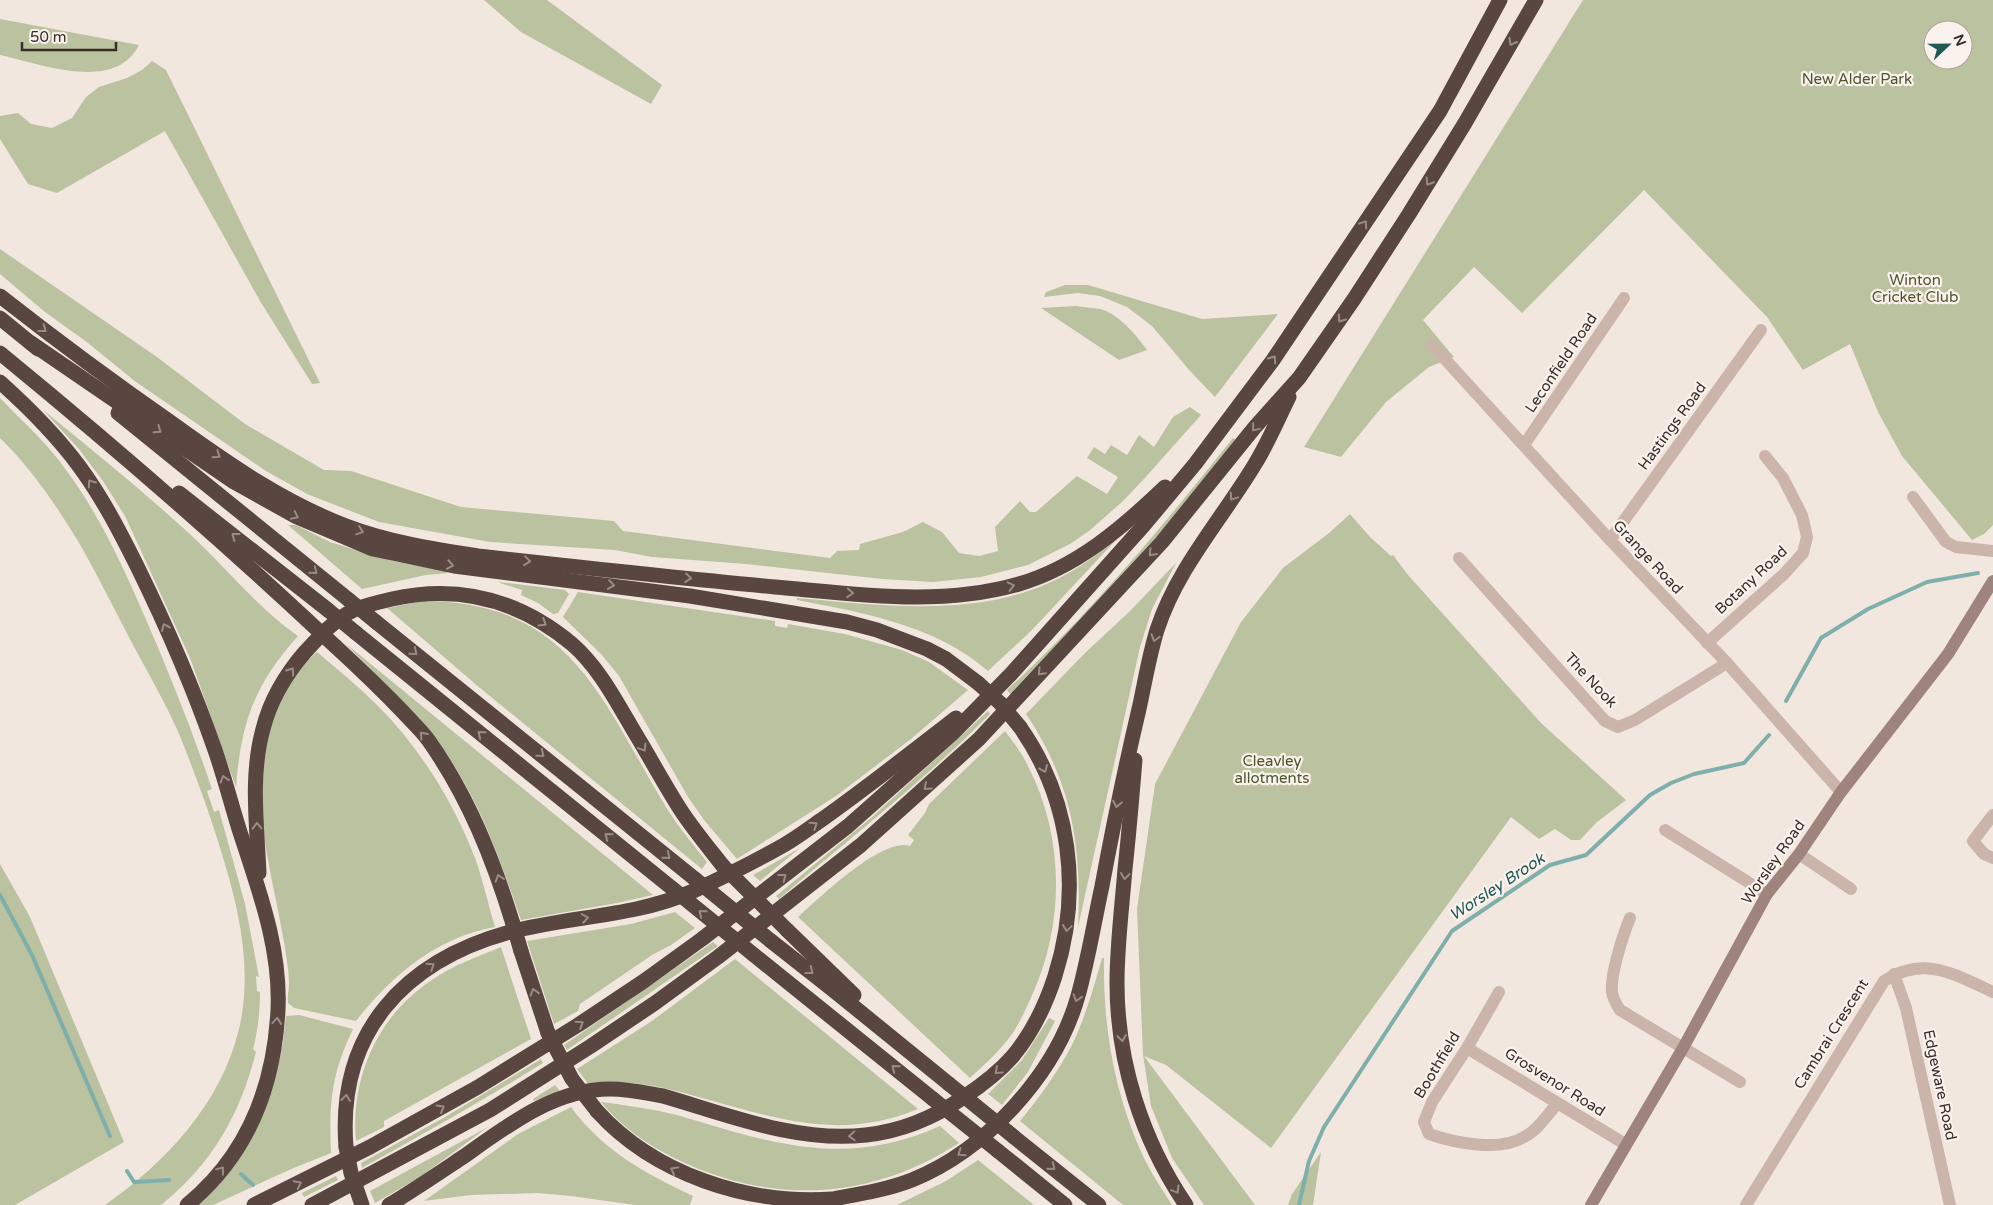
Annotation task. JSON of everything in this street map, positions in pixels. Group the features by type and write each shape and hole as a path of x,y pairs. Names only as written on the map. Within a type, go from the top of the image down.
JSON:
{"highway":[{"path":"254,1205 370,1147 478,1088 578,1026 702,939 848,826 952,734 1011,674 1182,479 1244,398 1272,360 1440,111 1500,0"},
{"path":"312,1205 490,1110 591,1046 718,957 861,845 979,739 1162,542 1255,427 1299,378 1410,214 1536,0"},
{"path":"0,296 106,378 241,471 306,508 375,536 478,556 882,596 965,594 1018,584 1060,568 1115,533 1176,477 1210,440 1244,398"},
{"path":"0,318 1099,1205"},
{"path":"31,343 234,482 295,516 373,549 454,566 690,596 847,622 877,630 927,649 946,659 978,683 1000,703 1020,727 1045,770 1063,822 1070,872 1068,923 1064,944 1053,983 1037,1020 1014,1054 979,1087 958,1101 921,1121 885,1132 848,1136 802,1134 782,1130 664,1096 609,1089 577,1094 550,1103 518,1119 389,1205"},
{"path":"0,353 60,402 249,566 380,687 428,740 454,780 479,828 498,874 548,1032 572,1079 597,1111 628,1141 676,1172 707,1185 737,1194 776,1200 819,1202 880,1190 911,1180 932,1170 966,1150 1012,1108 1038,1080 1061,1038 1078,998 1091,941 1118,798 1157,630 1174,589 1209,532 1256,463 1299,378"},
{"path":"0,382 33,412 78,465 95,488 128,549 165,627 209,733 270,928 278,982 275,1038 265,1092 253,1122 240,1144 212,1183 187,1205"},
{"path":"60,402 245,543 1065,1205"},
{"path":"259,892 256,766 263,728 286,677 327,629 353,610 379,602 426,593 480,597 508,606 534,618 574,646 607,686 679,808 724,866 925,1064"},
{"path":"362,1205 351,1173 346,1147 346,1098 348,1083 359,1052 377,1019 400,990 444,957 462,949 510,932 657,904 688,893 723,877 785,845 886,773 1011,674"},
{"path":"1139,706 1118,952 1118,1008 1124,1055 1140,1115 1154,1150 1186,1205"},
{"path":"320,1205 332,1195"}],"main road":[{"name":"Worsley Road","path":"1590,1205 1683,1048 1767,894 1799,854 1841,792 1948,654 1993,581"}],"street":[{"name":"Leconfield Road","path":"1524,445 1624,298"},
{"name":"Hastings Road","path":"1610,540 1761,330"},
{"name":"Grange Road","path":"1432,344 1610,540 1727,663 1841,792"},
{"name":"Botany Road","path":"1707,643 1784,574 1803,553 1807,537 1802,514 1783,478 1765,456"},
{"path":"1913,497 1946,542 1956,547 1993,552"},
{"name":"The Nook","path":"1459,558 1605,721 1618,727 1635,720 1727,663"},
{"path":"1993,814 1973,841 1984,854 1993,858"},
{"path":"1665,830 1767,894"},
{"path":"1799,854 1851,889"},
{"path":"1630,918 1621,943 1612,984 1615,1003 1620,1010 1629,1016 1740,1082"},
{"path":"1894,974 1907,969 1929,968 1958,976 1993,992"},
{"name":"Cambrai Crescent","path":"1746,1205 1876,991 1884,981 1894,974"},
{"name":"Edgeware Road","path":"1894,974 1906,1008 1950,1205"},
{"name":"Boothfield","path":"1500,992 1432,1102 1424,1122 1429,1134 1449,1141 1501,1146 1524,1138 1538,1126 1557,1104"},
{"name":"Grosvenor Road","path":"1467,1048 1625,1144"}],"green space":[{"path":"484,0 547,0 662,85 651,104 521,32"},
{"path":"1583,0 1993,0 1993,525 1984,534 1972,540 1902,456 1878,412 1850,344 1803,370 1767,317 1644,190 1522,313 1474,267 1423,320 1454,357 1429,367 1386,402 1341,457 1304,447"},
{"path":"0,19 139,45 128,60 113,68 95,72 56,68 0,55"},
{"path":"152,61 166,70 320,383 312,384 260,301 165,131 57,193 28,184 0,139 0,116 18,113 31,124 52,128 72,118 86,97 99,87 127,78 142,70"},
{"path":"0,249 157,357 245,424 324,470 351,471 461,507 614,521 623,531 830,558 837,551 859,550 860,544 903,532 923,522 942,532 959,553 979,556 998,551 995,527 1020,501 1030,512 1036,512 1077,476 1107,494 1118,477 1087,458 1094,447 1105,454 1111,445 1127,455 1139,435 1154,447 1173,417 1190,407 1201,415 1122,502 1089,531 1070,544 1028,565 981,577 933,582 882,579 746,564 652,557 615,550 490,542 379,522 307,494 266,471 136,382 88,343 45,312 0,274"},
{"path":"1065,285 1088,285 1202,319 1278,314 1215,397 1152,326 1127,307 1100,296 1078,293 1044,297 1046,292"},
{"path":"1076,306 1100,309 1114,315 1147,350 1119,360 1041,308"},
{"path":"0,398 39,437 60,462 85,498 117,555 180,701 212,789 207,791 214,812 219,810 245,904 259,977 256,976 257,991 260,992 260,1007 253,1049 256,1052 242,1097 222,1137 195,1173 161,1205 105,1205 149,1170 169,1150 205,1106 219,1082 231,1056 243,1006 245,984 244,961 238,917 228,873 212,823 177,728 81,546 44,489 0,438"},
{"path":"43,410 174,520 256,601 298,636 270,671 252,706 242,743 236,787 190,658 125,516 103,481 78,448"},
{"path":"1233,438 1238,441 1182,509 1011,695 1007,690 1097,600 1180,504"},
{"name":"Cleavley allotments","path":"1350,514 1370,537 1391,556 1393,555 1408,575 1541,723 1626,800 1597,822 1580,840 1571,840 1555,829 1539,839 1511,817 1271,1148 1166,1065 1144,1056 1255,1205 1204,1205 1172,1158 1151,1106 1143,1055 1137,909 1155,784 1241,622 1283,568 1329,533"},
{"path":"288,525 296,525 330,542 392,561 448,573 426,575 362,589"},
{"path":"1115,541 1032,630 988,671 967,655 945,642 898,623 848,610 797,600 797,598 905,606 941,606 976,603 1011,596 1045,585 1087,562"},
{"path":"1176,563 1152,609 1140,647 1078,927 1078,870 1071,816 1064,790 1054,765 1042,739 1026,714"},
{"path":"499,582 565,590 569,594 558,613 553,614 538,603 521,595 522,590"},
{"path":"578,592 775,621 775,626 787,628 788,624 845,634 902,650 929,662 968,690 911,739 836,796 737,859 704,820 688,797 619,676 602,655 563,617"},
{"path":"423,601 473,605 514,618 548,638 576,664 600,695 671,814 707,862 702,869 480,688 387,608"},
{"path":"345,643 653,895 521,920 487,828 453,764 417,717"},
{"path":"317,652 377,705 407,739 434,776 456,816 475,858 495,927 474,932 454,940 435,949 417,961 384,989 356,1021 294,1008 288,1003 287,963 262,820 263,760 269,730 281,700 296,674"},
{"path":"988,711 990,714 965,739 913,786 779,899 776,896 872,817"},
{"path":"1005,731 1028,766 1040,793 1048,821 1054,850 1055,908 1051,937 1043,965 1023,1014 1012,1034 970,1078 798,917 835,884 868,859 898,845 910,846 914,840 908,835 925,813 929,804"},
{"path":"800,848 760,881 753,875"},
{"path":"0,864 30,917 124,1142 15,1205 0,1205"},
{"path":"675,912 695,928 580,1004 578,1011 554,1024 527,941 631,924"},
{"path":"713,942 718,946 567,1050 564,1045"},
{"path":"501,947 531,1039 384,1121 384,1127 356,1141 355,1117 363,1072 372,1050 396,1011 413,994 448,970"},
{"path":"1102,958 1104,958 1108,1034 1118,1084 1133,1132 1143,1156 1172,1205 1123,1205 1020,1121 1061,1065 1072,1045 1085,1013"},
{"path":"735,959 918,1109 889,1119 862,1124 835,1125 783,1119 655,1086 622,1083 589,1085 577,1069 652,1021"},
{"path":"299,1015 353,1029 340,1061 333,1090 330,1119 331,1153 213,1205 197,1205 278,1067 286,1016"},
{"path":"1049,1018 1055,1021 1028,1072 1002,1105 988,1094 1022,1060"},
{"path":"541,1059 543,1063 521,1077 362,1168 361,1163 445,1117"},
{"path":"555,1085 560,1091 534,1101 533,1099"},
{"path":"601,1102 668,1113 759,1138 811,1147 836,1149 887,1144 913,1137 940,1126 959,1143 925,1162 891,1176 855,1186 820,1190 784,1189 748,1184 712,1174 676,1159 636,1135"},
{"path":"571,1107 597,1136 626,1159 658,1179 693,1196 690,1205 635,1205 538,1193 471,1195 424,1201 518,1134"},
{"path":"488,1127 420,1177 375,1203 370,1191"},
{"path":"1321,1152 1313,1205 1288,1205 1292,1194"},
{"path":"978,1160 1034,1205 897,1205 946,1181"},
{"path":"336,1176 338,1180 304,1197 302,1193"}],"waterway":[{"name":"Worsley Brook","path":"1786,701 1821,638 1868,609 1927,582 1978,573"},
{"name":"Worsley Brook","path":"1299,1205 1309,1161 1324,1127 1452,931 1550,865 1586,855 1650,795 1671,783 1694,774 1744,763 1769,735"},
{"path":"0,895 32,955 110,1136"},
{"path":"127,1171 134,1182 169,1180"},
{"path":"241,1174 253,1185"}],"park label":[{"name":"New Alder Park","path":"1857,79"},
{"name":"Winton Cricket Club","path":"1915,288"}]}
